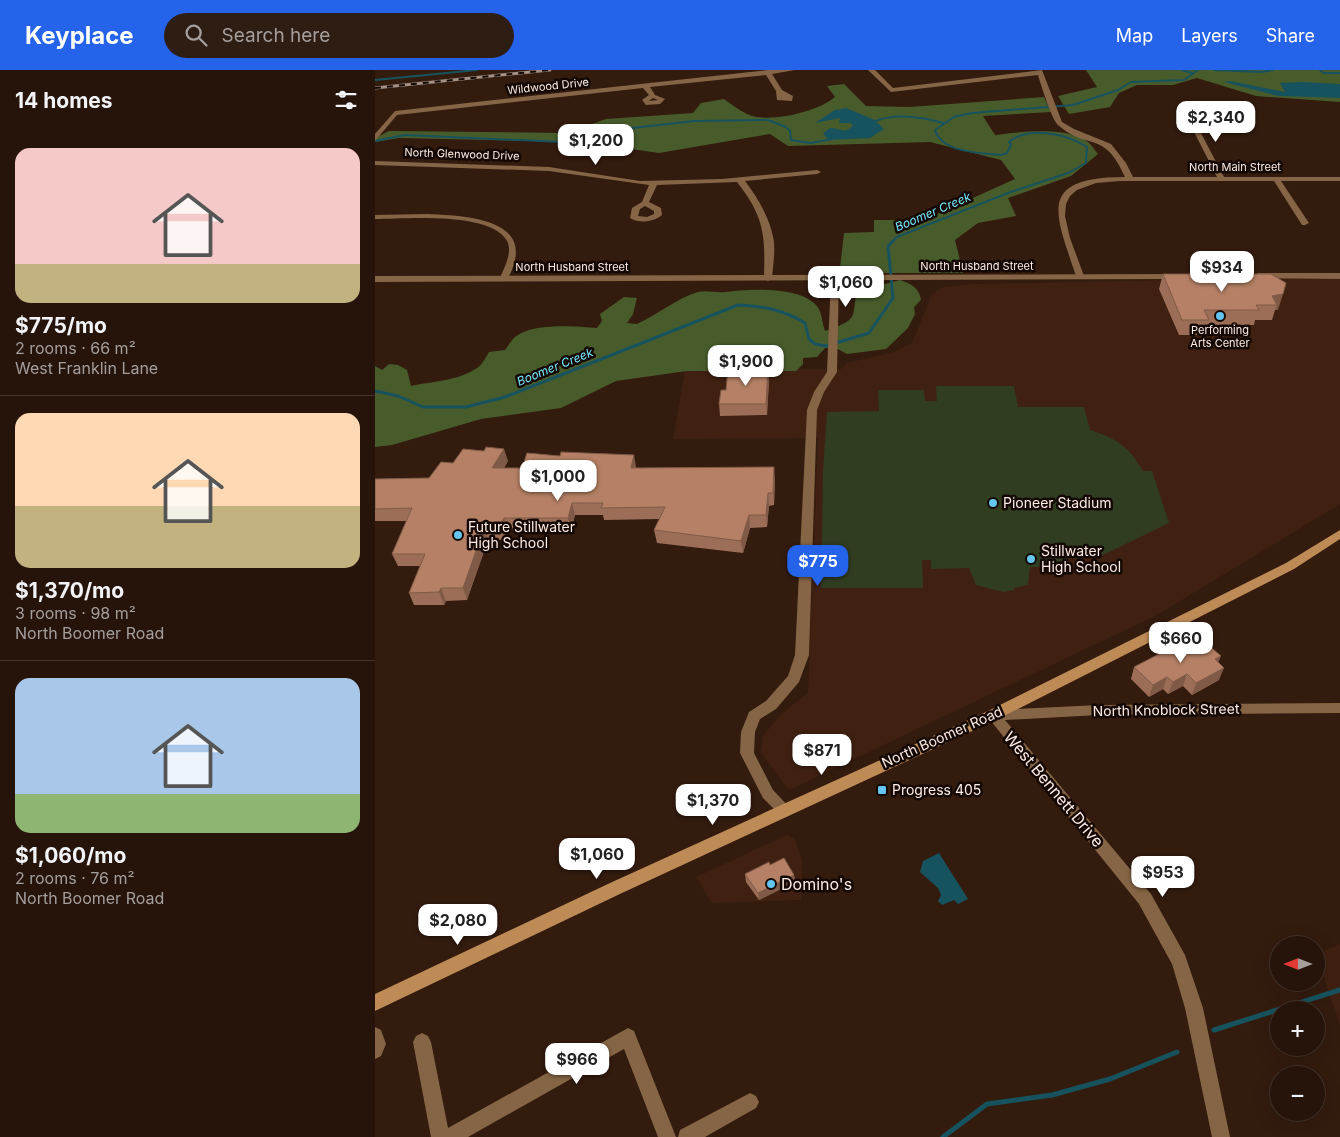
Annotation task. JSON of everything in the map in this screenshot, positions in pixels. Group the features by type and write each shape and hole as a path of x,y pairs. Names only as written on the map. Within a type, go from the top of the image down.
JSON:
{"main road":[{"name":"North Boomer Road","path":"375,1003 785,810 993,715 1282,571 1340,534"}],"street":[{"name":"Wildwood Drive","path":"375,139 395,113 792,70"},
{"path":"871,70 891,90 1040,72 1059,123 1111,146 1123,162 1130,179"},
{"path":"768,72 779,91"},
{"path":"645,86 653,96"},
{"path":"1190,118 1221,178"},
{"name":"North Glenwood Drive","path":"375,163 539,168 619,182 654,183 740,180 817,172"},
{"path":"1275,178 1305,223"},
{"name":"North Main Street","path":"1080,276 1061,216 1063,200 1070,191 1085,183 1130,179 1340,178"},
{"path":"740,180 749,190 762,217 769,240 767,278"},
{"path":"645,203 654,183"},
{"path":"375,217 453,218 484,222 497,227 511,241 512,258 504,278"},
{"name":"North Husband Street","path":"375,279 1184,276"},
{"path":"1249,276 1340,276"},
{"path":"785,810 768,794 747,753 749,732 754,716 771,705 794,678 802,655 812,410 819,392 832,372 835,278"},
{"name":"North Knoblock Street","path":"993,715 1099,710 1340,708"},
{"name":"West Bennett Drive","path":"993,715 1145,899 1179,961 1194,1008 1221,1137"},
{"path":"375,1036 377,1044 375,1050"},
{"path":"450,1137 628,1037 667,1137"},
{"path":"422,1042 440,1137"},
{"path":"687,1137 750,1102"}],"shaded area":[{"name":"Stillwater High School","path":"1340,277 1340,504 1157,615 789,790 761,753 763,736 781,714 808,693 818,438 673,439 685,370 841,369 847,363 893,352 912,343 932,294 943,287 973,284"},
{"path":"787,835 795,839 802,860 801,900 712,903 696,877"},
{"path":"1340,944 1340,1025 1325,981 1325,950"}],"green space":[{"path":"1086,70 1340,70 1340,102 1256,96 1197,78 1173,85 1137,85 1119,93 1110,107 1069,114 1058,96 1097,87"},
{"path":"844,84 866,106 910,107 1044,97 1051,112 983,116 995,135 1043,131 1069,134 1080,137 1088,142 1098,154 1071,176 1008,198 1016,216 978,223 955,240 963,273 849,273 840,268 844,233 874,232 874,220 924,220 1015,179 1001,160 930,142 788,146 770,134 659,153 582,142 399,138 375,142 375,138 389,131 567,133 606,119 693,113 701,103 724,99 738,109 756,117 779,117 805,112 827,102 835,97 827,86"},
{"path":"900,280 914,287 921,300 914,307 915,314 908,328 886,349 847,354 836,348 825,348 817,357 803,358 803,364 796,371 687,371 616,381 561,408 481,419 392,445 375,447 375,366 382,370 389,364 398,365 407,370 411,386 462,376 479,367 489,352 505,350 514,338 525,331 556,326 597,328 602,321 600,314 624,297 637,298 633,314 627,323 637,324 682,298 698,292 784,291 806,298 814,303 820,312 825,331 846,323 850,319 853,314 860,282 881,285"},
{"name":"Pioneer Stadium","path":"936,386 1014,386 1018,407 1084,407 1090,430 1122,445 1133,456 1143,471 1152,471 1169,523 1097,558 1064,559 1065,567 1030,567 1028,585 1014,588 1014,590 1003,592 976,585 969,568 931,569 931,560 922,560 923,588 821,588 823,471 827,412 879,411 878,390 924,390 925,401 937,401"}],"water":[{"path":"1230,81 1285,92 1280,83 1340,84 1340,98 1279,96 1224,82"},
{"path":"846,108 875,120 884,129 870,138 828,140 823,133 830,128 847,130 853,125 850,123 839,123 840,118 815,123 835,110"},
{"path":"939,853 968,899 958,904 954,900 942,905 938,901 941,895 938,888 920,872 923,861"}],"building":[{"path":"1163,274 1271,274 1286,283 1283,294 1272,296 1277,305 1256,305 1259,310 1204,310 1209,320 1182,320"},
{"path":"768,368 766,404 719,404 721,390 726,390 728,369"},
{"name":"Future Stillwater High School","path":"486,447 504,449 492,468 522,468 527,453 560,456 561,452 634,455 631,468 774,467 773,493 768,493 766,515 749,515 741,541 654,530 665,507 601,508 603,503 572,503 568,518 504,518 500,527 484,528 463,588 441,588 439,592 409,593 425,554 392,554 412,508 375,509 375,479 429,478 441,462 453,463 463,449 484,451"},
{"path":"1182,642 1190,650 1205,642 1221,656 1215,659 1224,668 1196,683 1187,674 1173,682 1167,677 1153,685 1134,667"},
{"path":"784,858 794,875 758,893 745,874 769,862 770,865"}],"waterway":[{"path":"375,80 477,70"},
{"path":"1181,70 1193,73"},
{"name":"Boomer Creek","path":"375,391 398,396 423,407 466,407 505,397 738,305 756,306 773,310 805,323 809,339 815,344 826,346 869,333 893,298 888,246 897,237 1008,193 1068,173 1086,163 1087,147 1058,135 1037,133 1017,137 1009,142 1011,145 1007,153 1001,155 973,152 954,147 939,138 935,130 954,117 972,113 1073,105 1118,90 1131,82 1184,80 1198,70"},
{"name":"Boomer Creek","path":"1214,70 1261,72 1273,70"},
{"name":"Boomer Creek","path":"1320,70 1324,73 1340,73"},
{"path":"872,122 890,117 907,116 943,123"},
{"path":"375,141 405,135 563,142 606,131 694,121 768,120 786,127 790,131 791,140 811,143 832,139"},
{"path":"1214,1030 1340,990"},
{"path":"943,1137 987,1104 1052,1095 1110,1079 1177,1052"}],"railway":[{"path":"375,88 550,70"}],"place":[{"name":"Performing Arts Center","path":"1220,316"},
{"name":"Pioneer Stadium","path":"993,503"},
{"name":"Future Stillwater High School","path":"458,535"},
{"name":"Stillwater High School","path":"1031,559"},
{"name":"Progress 405","path":"882,790"},
{"name":"Domino's","path":"771,884"}]}
